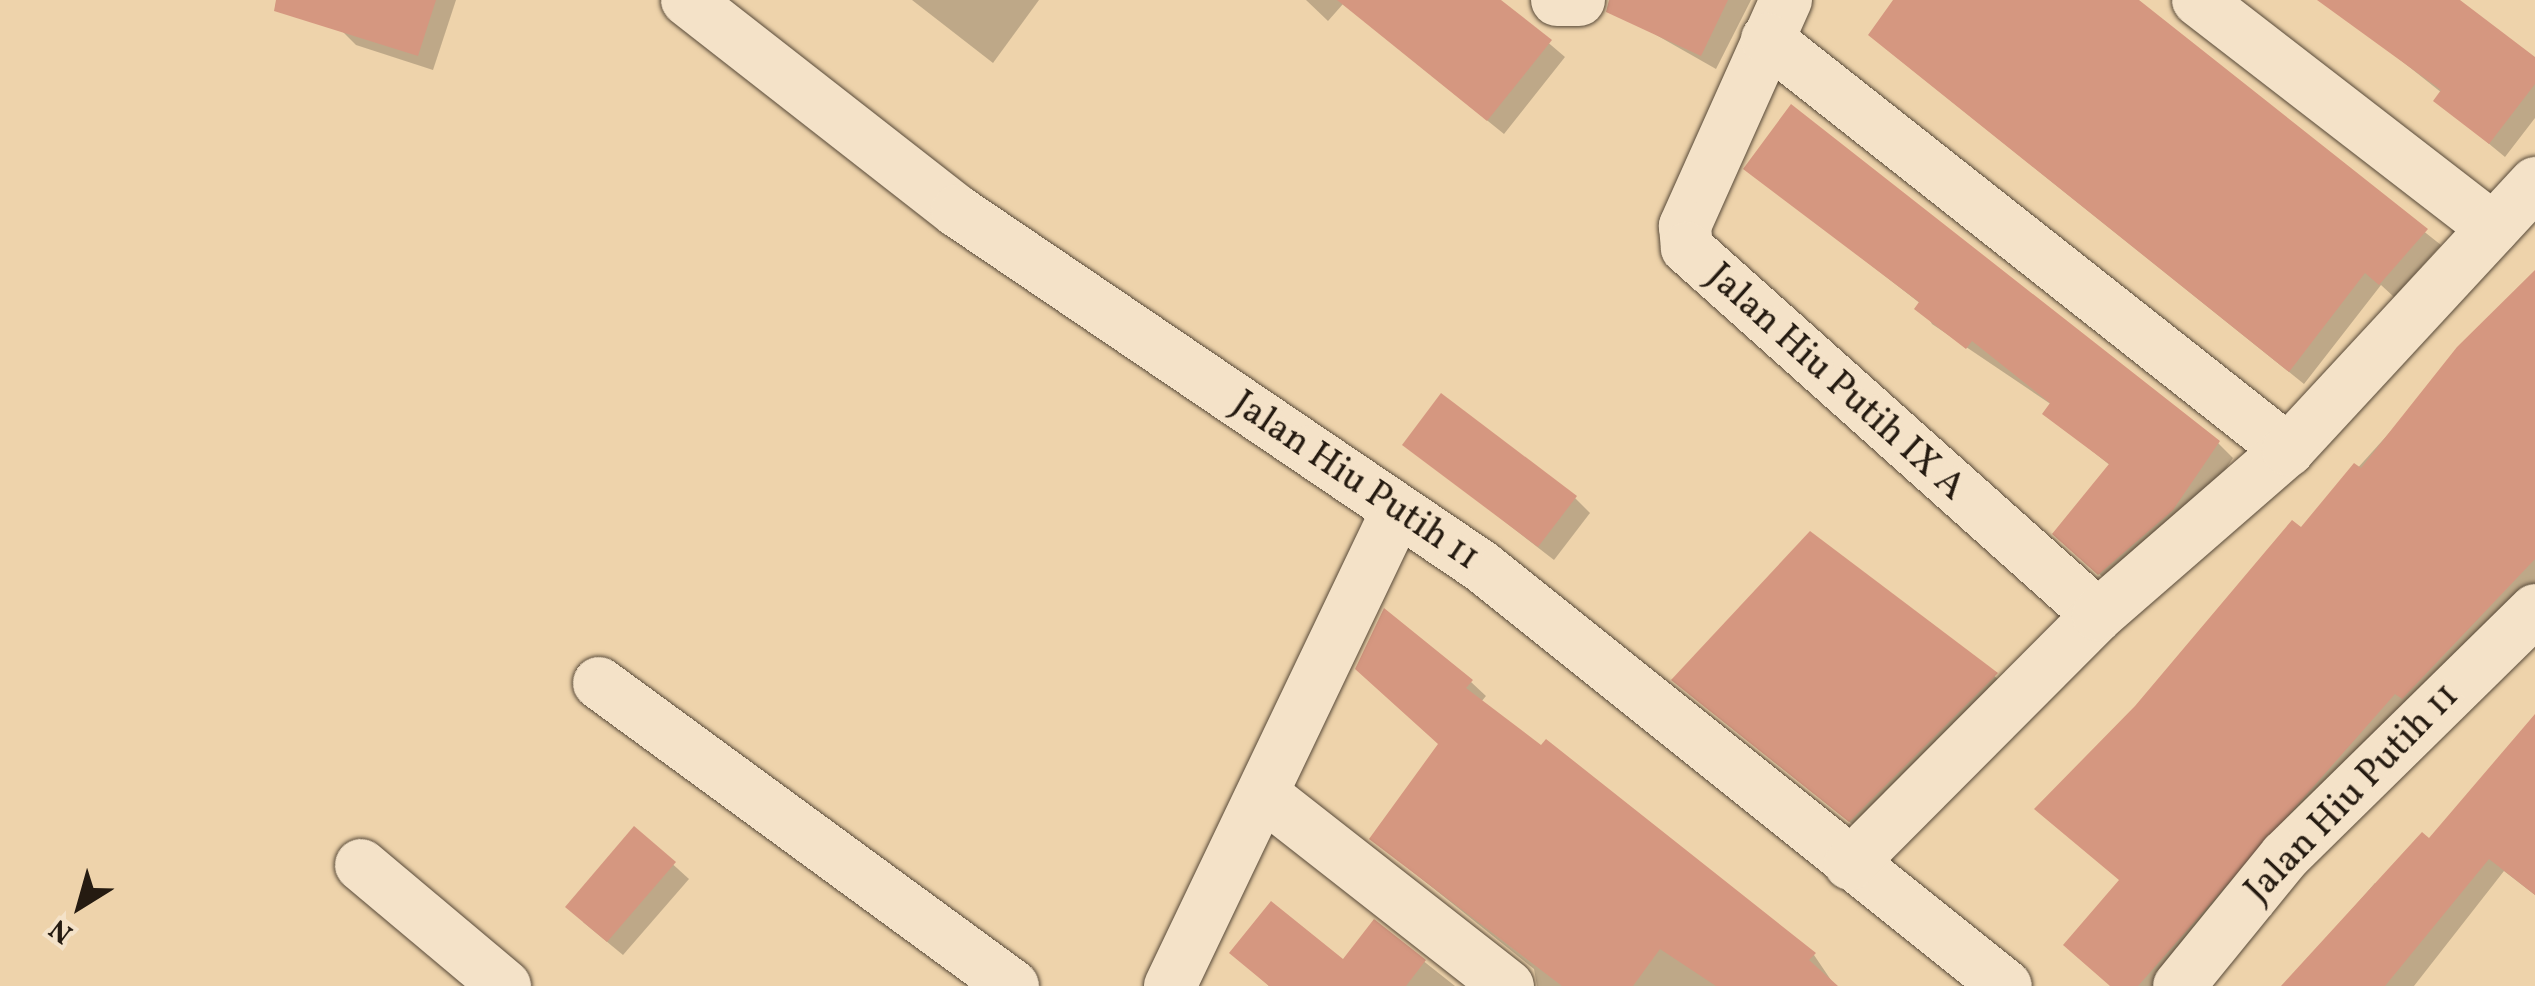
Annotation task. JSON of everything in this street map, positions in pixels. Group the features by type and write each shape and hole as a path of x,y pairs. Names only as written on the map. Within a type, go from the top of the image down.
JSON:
{"street":[{"name":"Jalan Hiu Putih 11","path":"687,0 957,211 1481,566 2006,986"},
{"path":"1558,0 1578,0"},
{"path":"2198,0 2493,228"},
{"path":"1777,20 2288,450"},
{"name":"Jalan Hiu Putih IX A","path":"1777,20 1685,226 1687,248 2098,615"},
{"path":"1850,864 2098,615 2288,450 2535,183"},
{"path":"1170,986 1398,511"},
{"name":"Jalan Hiu Putih 11","path":"2178,986 2285,856 2535,610"},
{"path":"598,684 1013,986"},
{"path":"1264,795 1508,986"},
{"path":"361,865 505,986"}],"building":[{"path":"276,0 436,0 418,56 274,11"},
{"path":"1337,0 1501,0 1552,40 1487,121"},
{"path":"1609,0 1728,0 1701,56 1606,12"},
{"path":"1893,0 2139,0 2428,229 2379,285 2365,273 2289,372 1868,35"},
{"path":"2317,0 2460,0 2535,57 2535,84 2489,144 2433,101 2441,90"},
{"path":"1791,104 2220,441 2173,510 2098,575 2052,534 2109,464 2042,414 2050,403 1972,341 1966,349 1914,309 1919,302 1743,169"},
{"path":"2535,270 2535,559 2402,699 2395,694 2138,986 2110,986 2063,945 2119,880 2034,809 2135,706 2292,520 2301,527 2354,463 2361,468 2457,347"},
{"path":"1441,393 1577,496 1538,547 1402,445"},
{"path":"1810,531 1998,673 1849,822 1671,680"},
{"path":"1384,608 1473,680 1466,688 1541,745 1546,739 1816,953 1809,960 1838,986 1716,986 1660,949 1633,986 1562,986 1369,839 1438,744 1355,669"},
{"path":"2535,714 2535,895 2489,859 2385,986 2281,986 2422,832 2429,838"},
{"path":"634,826 676,862 607,942 565,907"},
{"path":"1271,901 1343,959 1374,919 1426,960 1406,986 1269,986 1229,953"}]}
